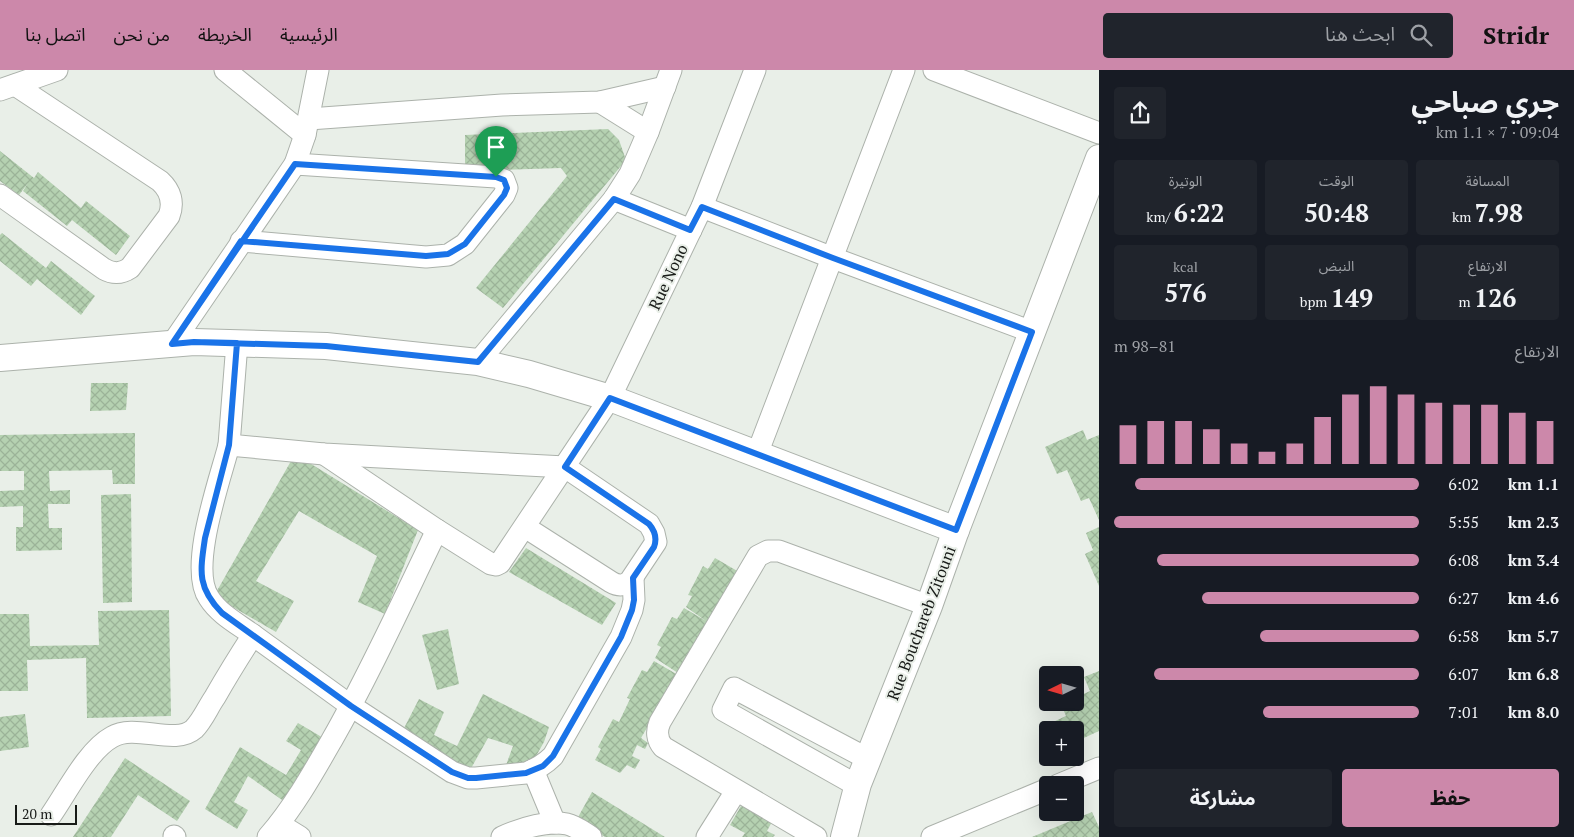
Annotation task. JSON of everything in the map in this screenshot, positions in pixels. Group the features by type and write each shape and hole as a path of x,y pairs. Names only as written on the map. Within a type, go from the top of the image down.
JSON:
{"street":[{"path":"7,88 56,70"},
{"path":"224,70 307,127 502,105 600,102 668,78"},
{"path":"172,344 295,164 307,127 318,70"},
{"name":"Rue Nono","path":"437,530 491,564 496,565 500,563 525,527 610,398 702,207 755,70"},
{"path":"757,454 904,70"},
{"path":"934,70 1099,133"},
{"path":"478,362 614,199 630,174 668,78"},
{"path":"0,195 104,269 114,273 126,271 130,268 169,216 171,210 170,193 166,186 7,88"},
{"path":"600,102 648,132"},
{"name":"Rue Bouchareb Zitouni","path":"844,837 858,786 868,759 929,606 956,530 1099,158"},
{"path":"241,241 426,256 448,254 465,244 504,195 507,188 504,180 496,177 295,164"},
{"path":"614,199 690,230"},
{"path":"702,207 1032,332"},
{"path":"0,358 194,342 326,346 478,362 529,374 610,398 956,530"},
{"path":"237,343 229,445 205,538 201,573 202,584 208,598 222,613 351,706 452,772 460,776 476,778 526,773 543,766 553,756 621,637 633,605 635,592 633,578"},
{"path":"229,445 324,454 565,467 649,524 656,542 633,578 628,583 615,584 525,527"},
{"path":"300,837 274,831 311,777 351,706 437,530 324,454"},
{"path":"805,834 662,747 658,738 658,726 758,556 768,551 779,551 929,606"},
{"path":"51,815 93,753 113,736 134,732 173,735 184,734 193,730 253,635"},
{"path":"858,786 724,710 734,688 868,759"},
{"path":"1080,776 1099,768"},
{"path":"533,770 555,823"},
{"path":"708,837 736,791"},
{"path":"932,837 1039,794"},
{"path":"502,837 533,827 555,823 577,827 591,837"}],"building":[{"path":"608,129 619,140 626,160 503,308 476,288 567,176 561,168 465,171 465,135"},
{"path":"0,151 34,178 38,172 81,208 86,201 130,236 116,255 72,220 67,226 23,191 28,183 19,195 0,181"},
{"path":"2,233 46,268 51,261 95,296 81,315 37,279 31,286 0,261 0,235"},
{"path":"91,383 128,383 126,410 90,411"},
{"path":"1083,430 1087,440 1099,435 1099,520 1089,498 1081,501 1067,470 1057,474 1045,447"},
{"path":"135,433 135,484 113,484 112,470 49,471 50,491 70,490 70,504 48,504 49,528 62,528 62,550 16,551 16,527 23,527 23,506 0,507 0,491 24,490 24,471 0,471 0,435"},
{"path":"295,454 418,530 385,614 358,602 377,556 299,511 256,581 294,601 276,632 214,596"},
{"path":"131,494 132,602 103,603 101,495"},
{"path":"1099,527 1099,586 1085,554 1093,550 1086,533"},
{"path":"526,548 616,603 602,625 509,572"},
{"path":"715,558 739,572 678,673 655,658 661,647 657,645 672,617 677,619 684,608 706,621 686,607 692,596 688,595 703,566 708,569"},
{"path":"169,610 171,716 87,718 86,658 27,660 28,691 0,691 0,614 29,614 30,646 99,645 98,611"},
{"path":"448,629 459,684 437,690 422,635"},
{"path":"654,661 678,675 641,738 648,743 645,749 637,745 632,756 640,760 635,769 627,765 620,773 595,760 601,749 598,747 613,719 619,722 630,699 627,698 642,670 647,672"},
{"path":"1099,671 1099,731 1084,738 1084,721 1055,721 1066,716 1064,711 1084,711 1084,694 1090,691 1084,677"},
{"path":"483,694 549,727 544,742 527,772 505,768 513,746 488,738 469,772 402,732 419,699 444,712 434,735 457,746"},
{"path":"25,714 29,747 0,751 0,717"},
{"path":"298,723 325,739 285,802 248,776 234,802 248,810 237,829 205,809 240,747 286,775 301,750 286,741"},
{"path":"125,758 190,801 177,821 138,795 111,837 73,837"},
{"path":"592,792 665,837 605,837 577,819"},
{"path":"741,806 773,820 767,831 775,835 773,837 742,837 745,833 730,825"},
{"path":"1092,812 1099,827 1099,837 1032,837 1070,821 1084,821 1084,815"}],"route":[{"path":"496,177 295,164 241,241 172,344 194,342 237,343 229,445 203,552 202,584 208,598 222,613 351,706 452,772 468,778 526,773 543,766 553,756 621,637 632,610 635,592 633,578 656,542 652,528 649,524 565,467 610,398 956,530 1032,332 702,207 690,230 614,199 478,362 326,346 284,344 194,342 172,344 207,292 241,241 426,256 448,254 465,244 506,192 506,183 504,180 496,177"}]}
